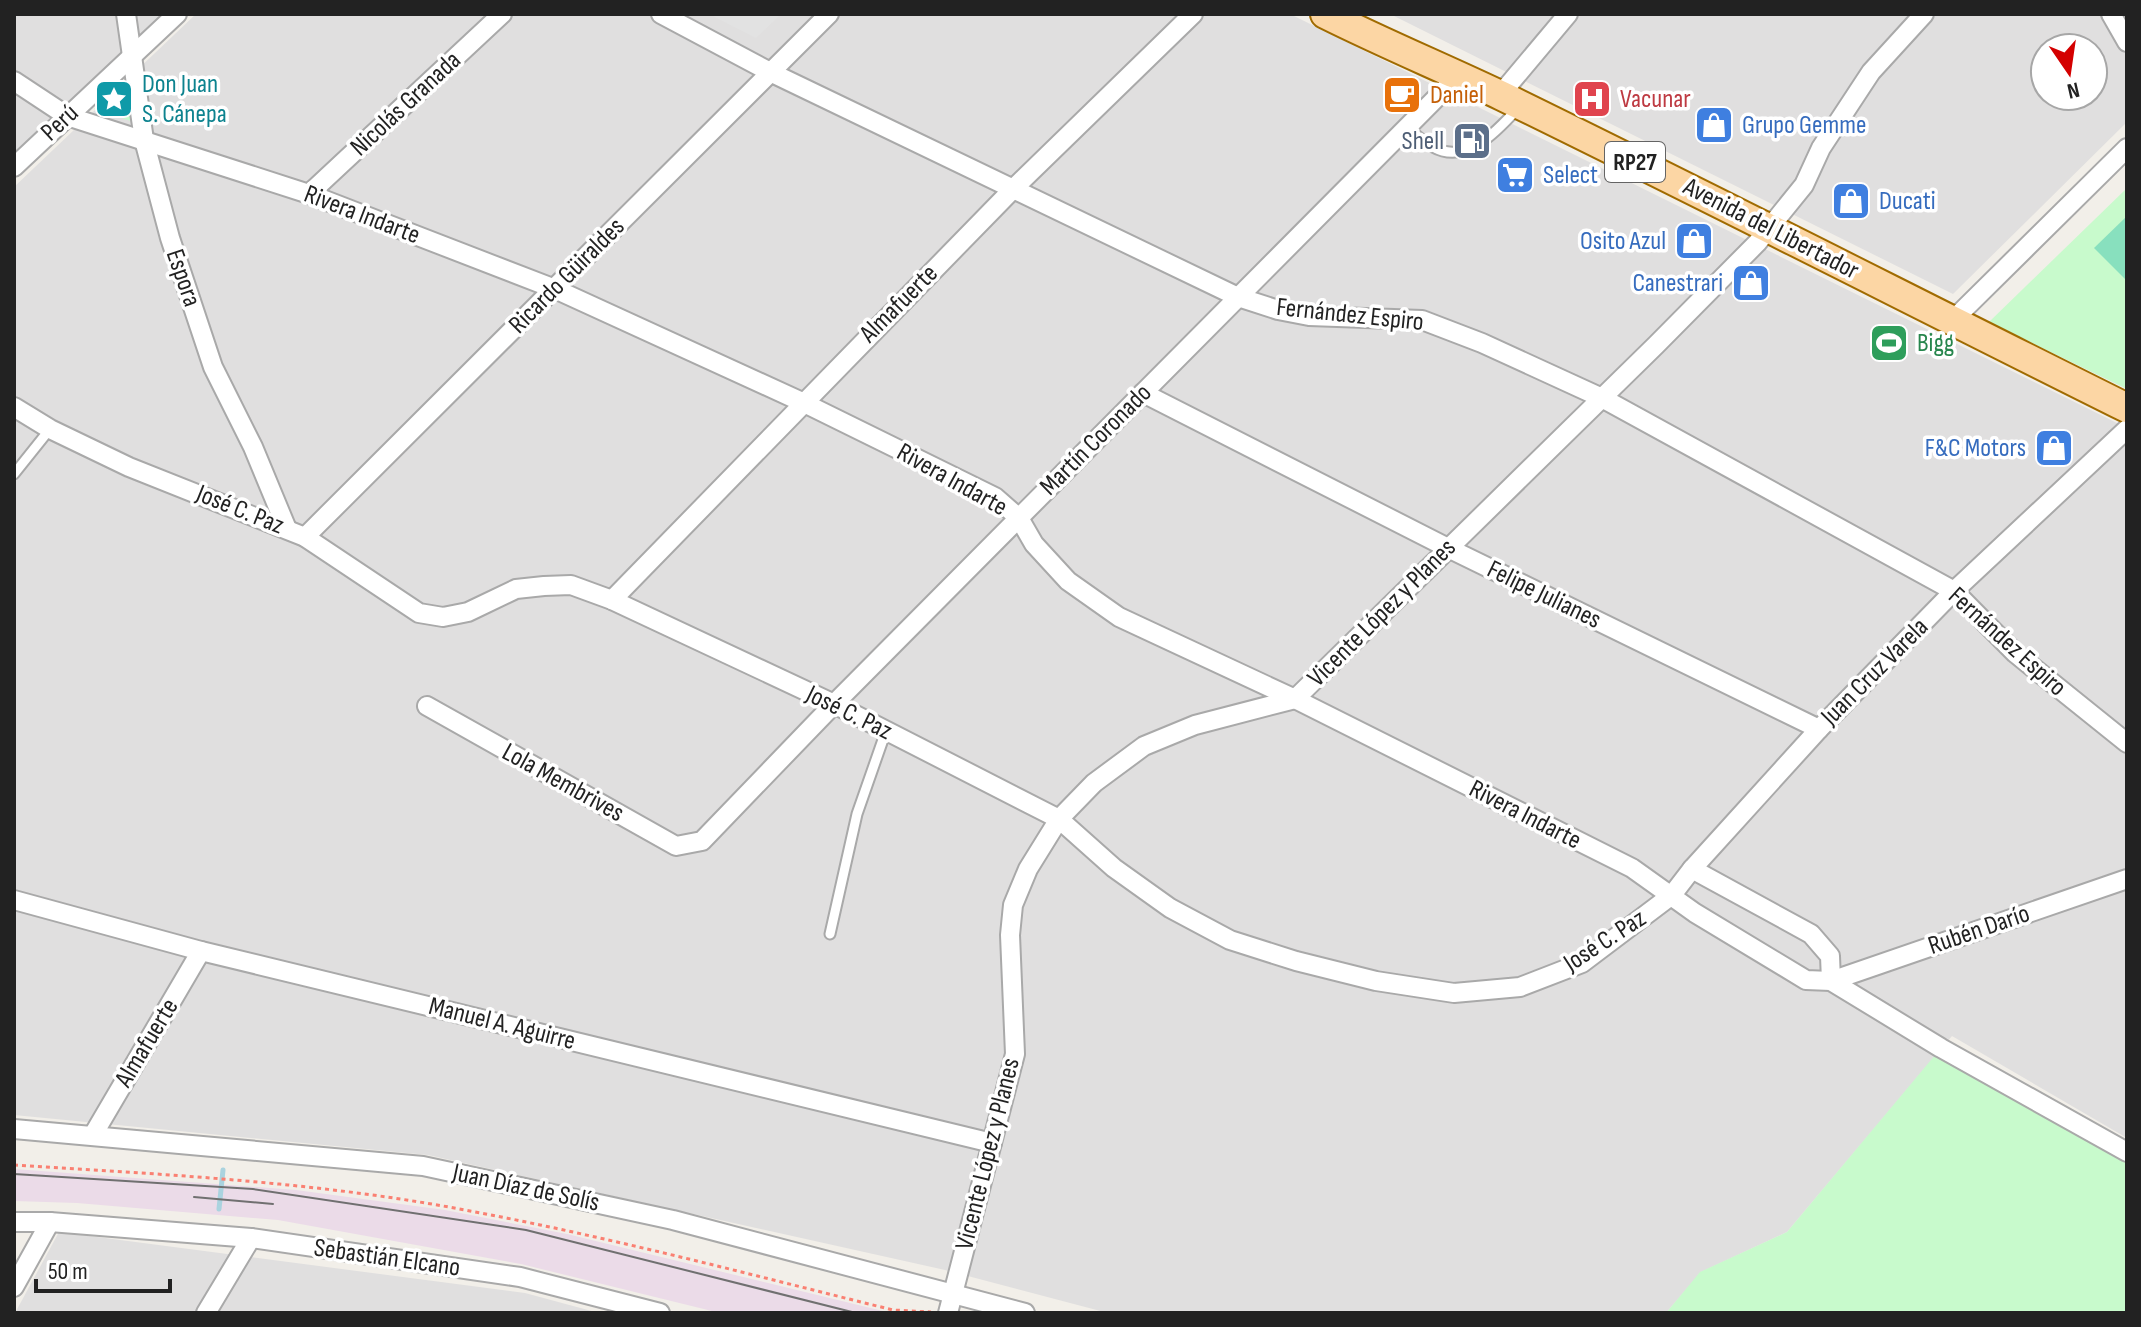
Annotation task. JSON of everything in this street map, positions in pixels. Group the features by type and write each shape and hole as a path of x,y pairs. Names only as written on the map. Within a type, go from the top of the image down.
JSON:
{"main road":[{"name":"Avenida del Libertador","path":"1325,14 1510,100 2127,408"}],"street":[{"name":"Espora","path":"126,14 144,140 170,238 213,367 253,447 287,529"},
{"name":"Perú","path":"14,167 177,14"},
{"name":"Nicolás Granada","path":"309,194 502,14"},
{"name":"Fernández Espiro","path":"661,14 770,72 1238,297 1309,316 1422,320 1482,343 1602,398 1954,591 2015,653 2127,743"},
{"name":"Ricardo Güiraldes","path":"305,537 829,14"},
{"name":"Almafuerte","path":"612,600 1013,189 1193,14"},
{"path":"1510,100 1568,14"},
{"name":"Vicente López y Planes","path":"946,1313 954,1294 1015,1054 1010,935 1013,905 1028,869 1059,819 1094,783 1144,746 1195,725 1295,699 1602,398 1770,228 1804,185 1821,148 1871,72 1924,14"},
{"path":"2111,14 2127,42"},
{"name":"Martín Coronado","path":"702,841 834,704 1458,76"},
{"name":"Rivera Indarte","path":"14,81 67,116 309,194 555,289 802,402 995,497 1019,518 1034,544 1068,581 1119,617 1295,699 1632,868 1695,913 1806,980 1831,981 1941,1048 2127,1152"},
{"path":"1952,321 2127,148"},
{"name":"Felipe Julianes","path":"1143,393 1448,548 1819,729"},
{"name":"José C. Paz","path":"14,407 50,429 129,467 305,537 419,613 443,617 468,612 516,589 544,586 571,585 612,600 834,704 1059,819 1114,868 1170,908 1230,940 1296,961 1376,981 1454,993 1520,987 1582,963 1672,895"},
{"name":"Juan Cruz Varela","path":"1672,895 1819,729 1954,591 2127,429"},
{"name":"Lola Membrives","path":"427,706 676,846 702,841"},
{"path":"1692,869 1721,882 1811,934 1830,956 1831,981"},
{"name":"Rubén Darío","path":"1831,981 2127,879"},
{"name":"Manuel A. Aguirre","path":"14,900 201,951 992,1143"},
{"name":"Almafuerte","path":"93,1135 201,951"},
{"name":"Juan Díaz de Solís","path":"14,1129 423,1166 673,1220 1025,1313"},
{"name":"Sebastián Elcano","path":"14,1222 50,1222 251,1238 520,1277 660,1313"},
{"path":"14,1287 50,1222"},
{"path":"206,1313 251,1238"}],"lane":[{"path":"1407,127 1435,149 1455,152 1480,144 1499,129 1510,100"},
{"path":"14,474 50,429"},
{"path":"830,934 857,814 886,731"}],"path":[{"path":"14,1165 316,1188 503,1217 599,1237 893,1310 946,1313"}],"shaded area":[{"path":"14,14 166,14 14,158"},
{"path":"196,14 1290,14 2127,428 2127,1138 1952,1036 1787,1232 1701,1272 1666,1313 1108,1313 945,1270 428,1155 14,1115 14,187"},
{"path":"709,14 781,14 756,38"},
{"path":"1390,14 2127,14 2127,122 1953,294"},
{"path":"14,1169 296,1190 445,1210 567,1234 891,1313 720,1313 521,1264 278,1220 77,1203 14,1201"},
{"path":"59,1232 525,1293 599,1313 15,1313"}],"green space":[{"path":"125,82 134,122 94,109"},
{"path":"2127,188 2127,389 1989,322"},
{"path":"2127,216 2127,281 2094,248"},
{"path":"1941,1048 2127,1157 2127,1313 1666,1313 1700,1272 1787,1232"}],"waterway":[{"path":"219,1209 223,1170"}],"tram line":[{"path":"14,1174 253,1189 526,1230 856,1313"},
{"path":"194,1197 273,1204"}],"place":[{"name":"Daniel","path":"1402,95"},
{"name":"Don Juan S. Cánepa","path":"114,99"},
{"name":"Vacunar","path":"1592,99"},
{"name":"Grupo Gemme","path":"1714,125"},
{"name":"Shell","path":"1472,141"},
{"name":"Select","path":"1515,175"},
{"name":"Ducati","path":"1851,201"},
{"name":"Osito Azul","path":"1694,241"},
{"name":"Canestrari","path":"1751,283"},
{"name":"Bigg","path":"1889,343"},
{"name":"F&C Motors","path":"2054,448"}]}
